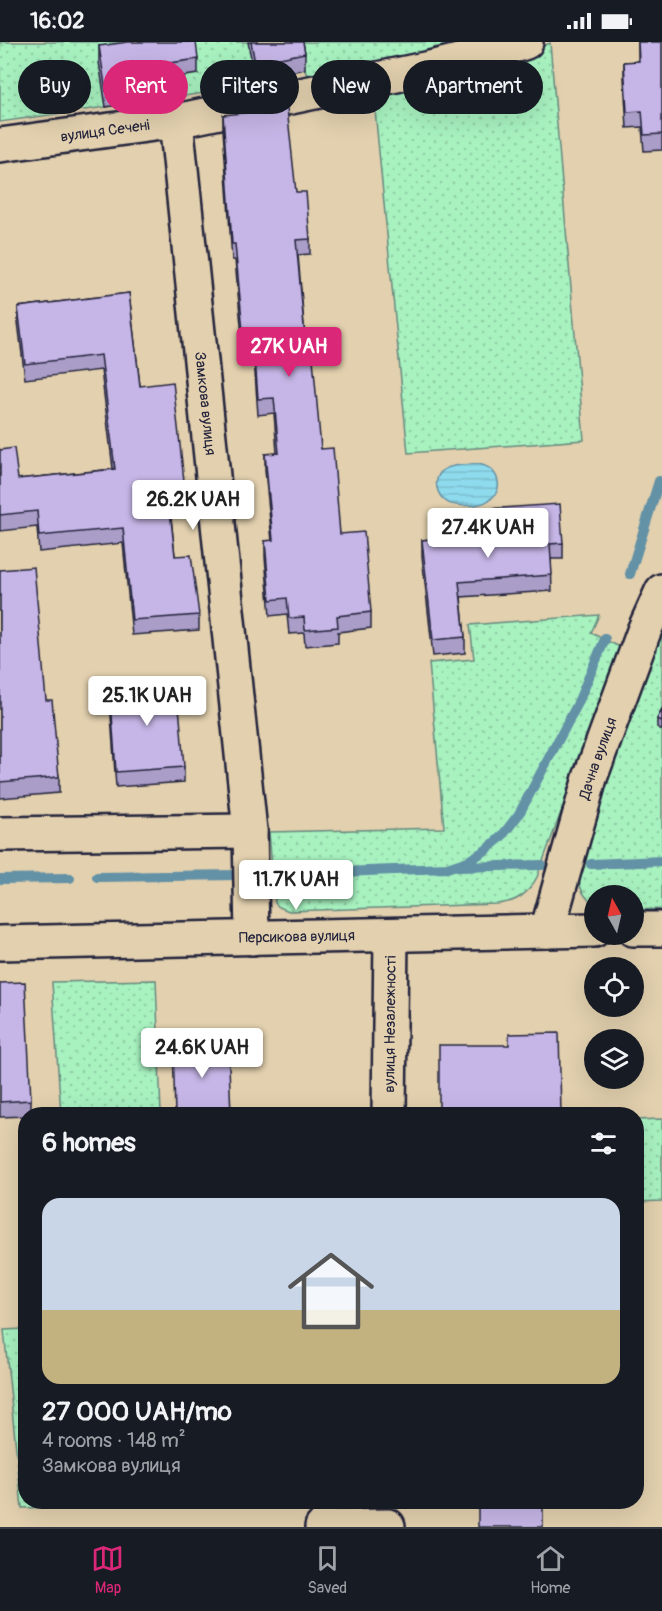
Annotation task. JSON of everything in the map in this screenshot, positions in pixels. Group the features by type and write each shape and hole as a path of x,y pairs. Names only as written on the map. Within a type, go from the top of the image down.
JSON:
{"street":[{"name":"вулиця Сечені","path":"0,145 176,121 430,68 526,42"},
{"name":"Замкова вулиця","path":"176,121 250,831 252,938"},
{"name":"Дачна вулиця","path":"547,931 590,778 644,631 662,591"},
{"path":"0,834 250,831"},
{"path":"644,929 662,929"},
{"name":"Персикова вулиця","path":"0,943 584,930"},
{"name":"вулиця Незалежності","path":"389,1107 391,935"},
{"path":"322,1527 388,1518"}],"green space":[{"path":"0,42 468,42 385,60 311,60 311,76 307,77 305,69 299,70 299,60 200,60 200,94 188,95 188,60 103,60 103,107 91,109 91,60 18,60 18,114 56,114 0,122"},
{"path":"550,43 584,440 408,453 375,114 391,114 391,85 403,82 403,114 543,114 543,60 491,60"},
{"path":"599,615 591,633 620,647 620,653 537,877 525,893 516,899 497,904 289,911 275,903 269,832 444,828 429,663 474,659 470,625"},
{"path":"662,615 662,909 644,910 644,885 584,885 584,894 583,892 578,877 602,782"},
{"path":"156,980 161,1107 61,1107 52,982"},
{"path":"662,1119 662,1201 644,1202 644,1120"},
{"path":"18,1329 18,1468 4,1330"}],"water":[{"path":"478,464 491,469 495,474 498,485 494,495 486,502 473,505 457,505 445,501 438,491 437,479 440,473 452,466"}],"building":[{"path":"128,42 196,42 198,59 103,60 103,72 99,46"},
{"path":"251,42 303,42 305,53 270,60 254,60"},
{"path":"638,42 662,42 662,134 644,135 642,111 627,112 624,62 639,61"},
{"path":"288,114 296,192 306,192 310,239 296,240 307,359 313,359 321,449 333,448 340,534 364,532 371,612 337,616 338,627 305,630 304,617 289,618 287,598 270,600 265,541 273,540 265,454 279,453 274,398 258,399 253,330 243,331 235,244 232,244 223,115"},
{"path":"129,293 140,386 173,382 186,499 169,501 175,556 191,555 199,615 132,620 123,528 39,536 37,511 0,515 0,450 14,448 18,479 115,469 101,355 25,364 18,307"},
{"path":"560,504 563,543 550,544 552,575 459,582 465,637 433,640 422,540 488,533 486,509"},
{"path":"34,567 46,700 52,700 59,777 0,782 0,570"},
{"path":"177,681 184,767 116,772 110,686"},
{"path":"662,710 662,721 657,719"},
{"path":"25,982 31,1100 0,1102 0,983"},
{"path":"559,1033 561,1107 439,1107 439,1045 509,1045 509,1034"},
{"path":"228,1042 231,1107 175,1107 173,1044"},
{"path":"478,1509 543,1509 543,1527 478,1527"}],"waterway":[{"path":"630,574 659,481"},
{"path":"262,875 447,868 468,861 486,850 502,836 519,814 577,705 605,639"},
{"path":"591,864 662,861"},
{"path":"459,867 542,865"},
{"path":"97,877 238,875"},
{"path":"0,879 70,878"}]}
